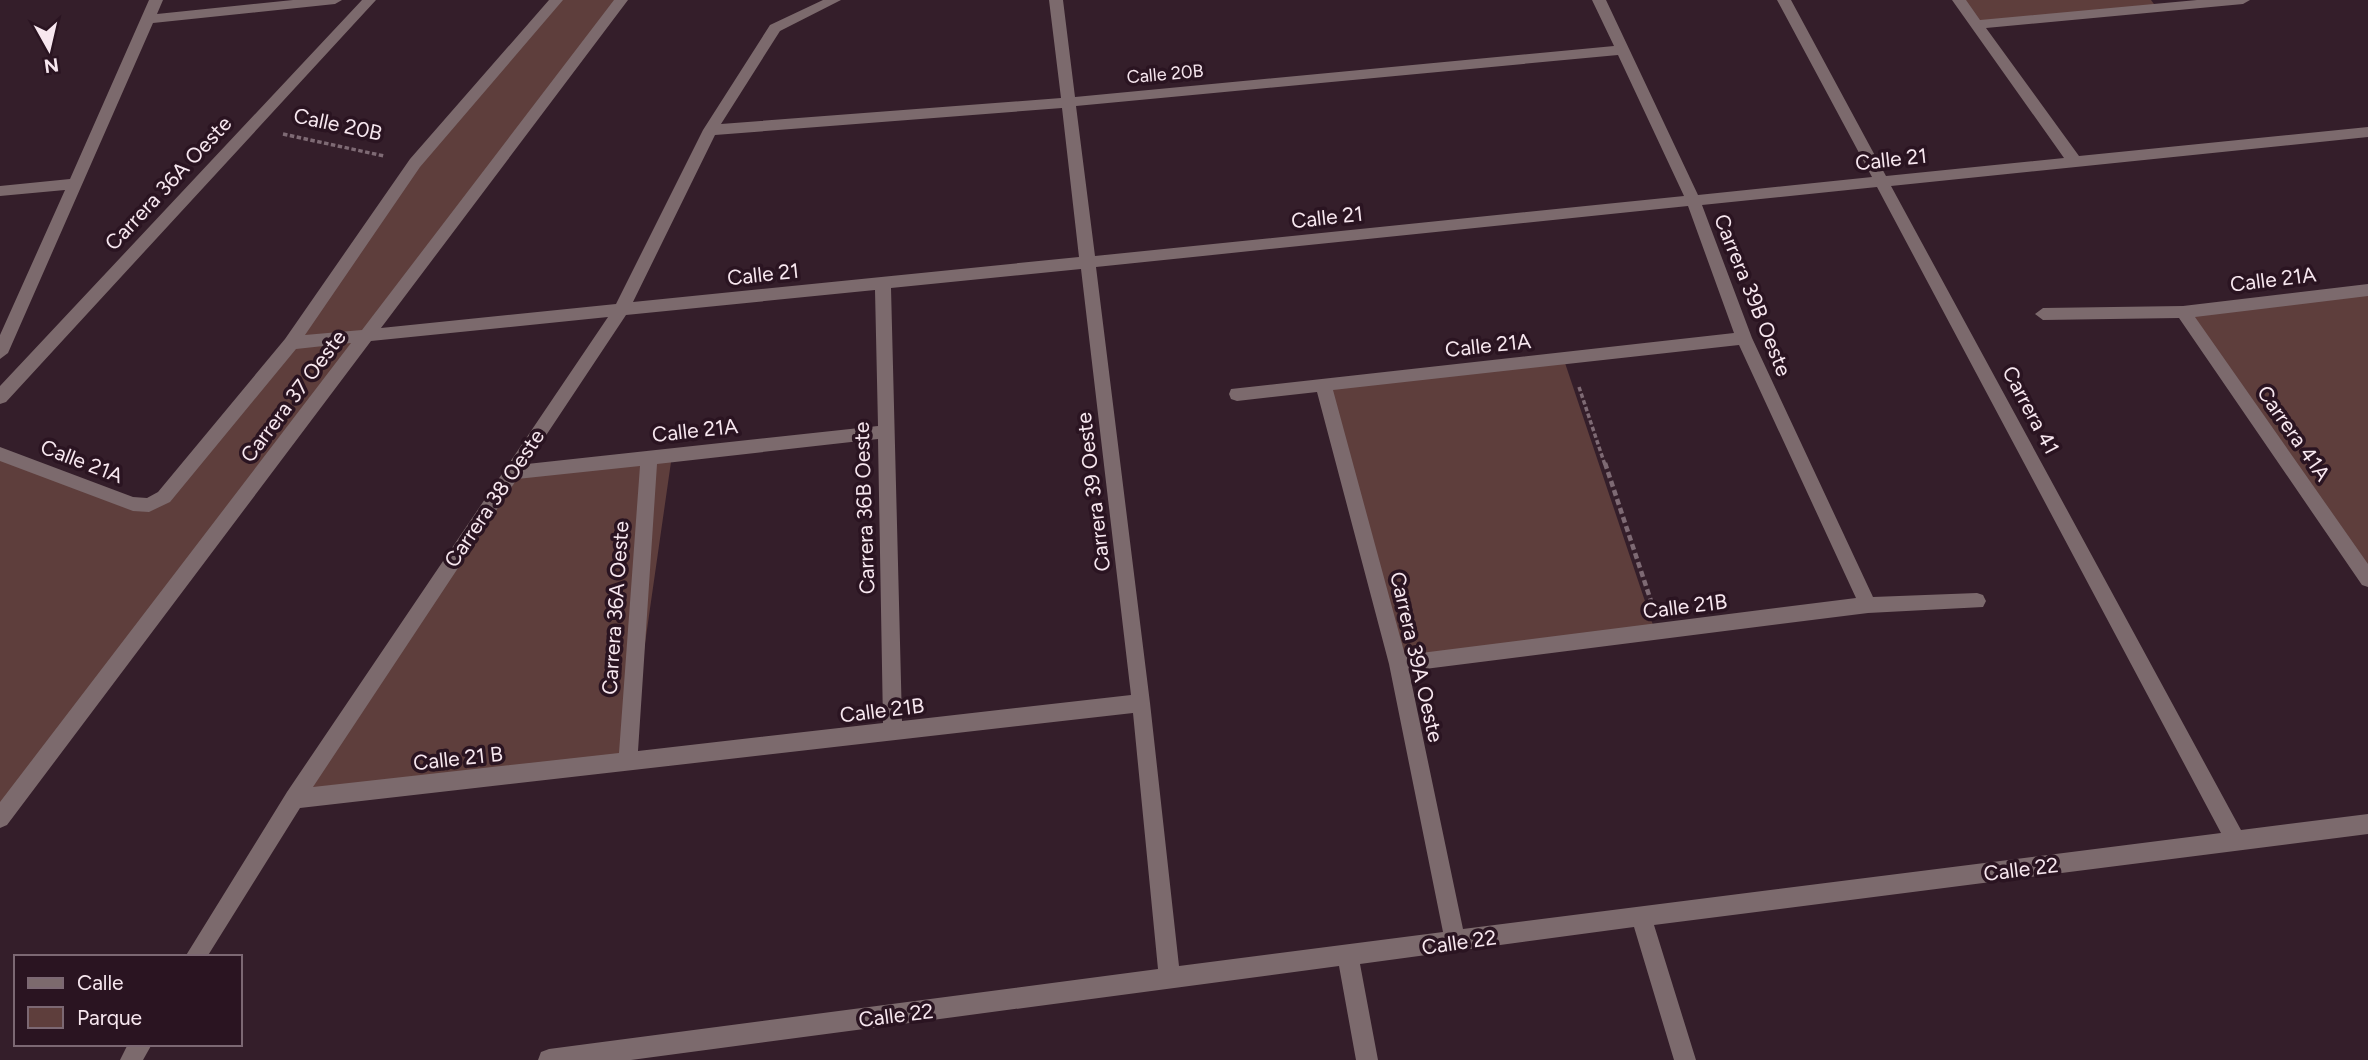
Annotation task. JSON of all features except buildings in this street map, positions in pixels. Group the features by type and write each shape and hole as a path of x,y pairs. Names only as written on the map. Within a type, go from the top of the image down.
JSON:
{"street":[{"path":"0,353 156,0"},
{"path":"148,19 335,0"},
{"name":"Carrera 36A Oeste","path":"0,397 369,0"},
{"name":"Carrera 37 Oeste","path":"149,505 164,497 290,343 415,163 556,0"},
{"name":"Carrera 37 Oeste","path":"0,818 621,0"},
{"name":"Carrera 38 Oeste","path":"196,955 294,799 621,310 710,130 775,29 834,0"},
{"name":"Carrera 39 Oeste","path":"1056,0 1071,102 1141,703 1170,979"},
{"name":"Carrera 39B Oeste","path":"1599,0 1693,200 1744,338 1868,605"},
{"name":"Carrera 41","path":"1784,0 2237,842"},
{"path":"1959,0 2075,162"},
{"path":"1976,24 2243,0"},
{"name":"Calle 20B","path":"710,130 1071,102 1624,50"},
{"name":"Calle 21","path":"290,343 2368,132"},
{"path":"0,191 73,184"},
{"name":"Carrera 36B Oeste","path":"883,283 884,432 893,731"},
{"name":"Calle 21A","path":"2043,314 2183,312 2368,290"},
{"name":"Carrera 41A","path":"2183,312 2367,576"},
{"name":"Calle 21A","path":"1237,394 1744,338"},
{"name":"Carrera 39A Oeste","path":"1323,385 1398,664 1455,942"},
{"name":"Calle 21A","path":"510,473 884,432"},
{"name":"Calle 21A","path":"0,454 133,504 149,505"},
{"name":"Carrera 36A Oeste","path":"628,762 649,458"},
{"name":"Calle 21B","path":"1398,664 1868,605 1977,601"},
{"name":"Calle 21B","path":"628,762 1141,703"},
{"name":"Calle 21 B","path":"294,799 628,762"},
{"name":"Calle 22","path":"550,1060 591,1057 1641,916 2368,824"},
{"path":"1641,916 1685,1060"},
{"path":"1348,956 1367,1060"}],"path":[{"name":"Calle 20B","path":"251,127 415,163"},
{"path":"1570,359 1661,631"}],"green space":[{"path":"556,0 621,0 0,818 0,454 149,505 291,343 415,163"},
{"path":"1959,0 2151,0 2157,8 1976,25"},
{"path":"2368,290 2368,574 2183,312"},
{"path":"1565,363 1654,628 1404,663 1330,388"},
{"path":"672,455 628,762 294,799 510,473"}]}
